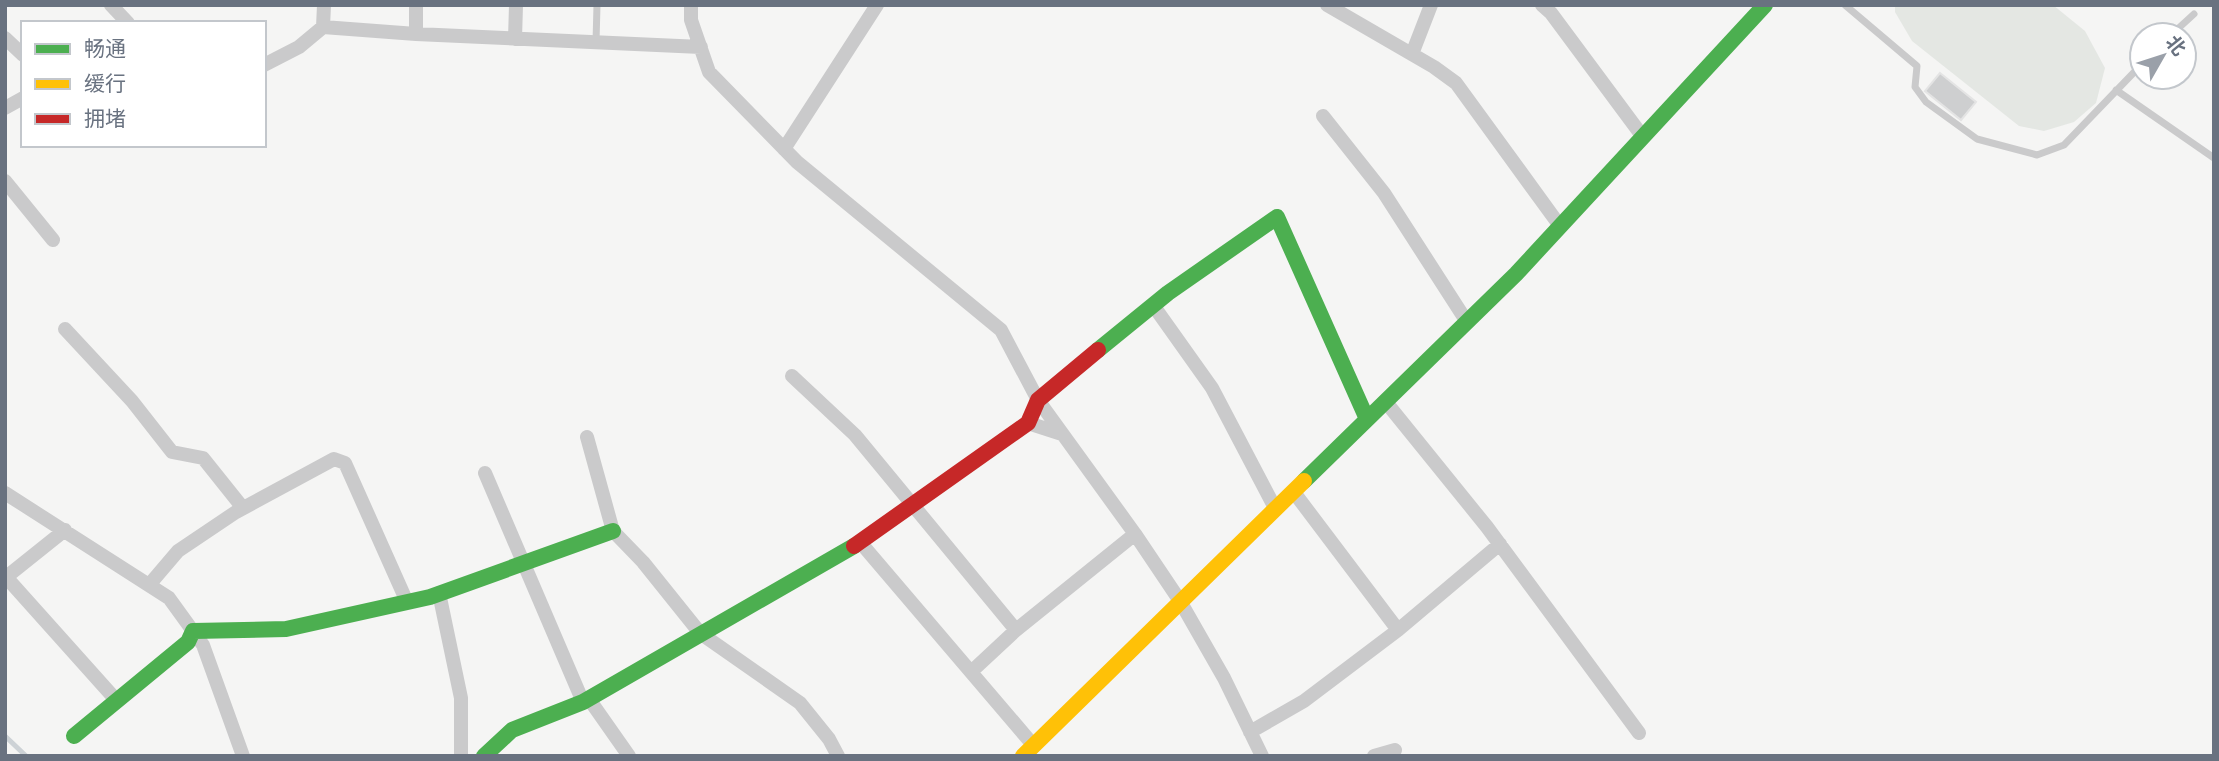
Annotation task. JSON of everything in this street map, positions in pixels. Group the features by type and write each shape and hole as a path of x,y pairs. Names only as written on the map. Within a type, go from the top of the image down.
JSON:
{"street":[{"path":"111,5 126,21"},
{"path":"323,27 324,5"},
{"path":"416,5 416,34"},
{"path":"515,39 516,5"},
{"path":"691,5 691,20 709,72 797,162 1001,330 1038,400 1180,601 1224,678 1262,756"},
{"path":"784,149 877,5"},
{"path":"1327,5 1456,83 1560,226"},
{"path":"1412,54 1432,5"},
{"path":"1542,5 1551,13 1643,137"},
{"path":"860,542 971,672 1028,751 1516,274 1765,5"},
{"path":"266,64 299,47 323,27 701,47"},
{"path":"5,38 21,53"},
{"path":"5,108 21,99"},
{"path":"1323,116 1384,193 1467,322"},
{"path":"5,181 53,240"},
{"path":"484,756 512,730 586,700 860,542 1028,423 1038,400 1153,305 1277,217 1367,419"},
{"path":"1153,305 1212,388 1275,508"},
{"path":"65,329 132,401 172,452 204,458 243,508"},
{"path":"792,376 855,435 1016,630"},
{"path":"1385,401 1500,544 1639,733"},
{"path":"1028,423 1062,434"},
{"path":"587,437 613,531 643,562 700,633 800,703 829,739 838,756"},
{"path":"149,585 178,551 243,508 334,459 345,463 407,601"},
{"path":"485,473 586,700 629,756"},
{"path":"1293,491 1398,630"},
{"path":"5,494 169,598 203,645 243,756"},
{"path":"65,530 5,577 117,701"},
{"path":"193,631 286,629 407,601 439,593 613,531"},
{"path":"971,672 1016,630 1135,534"},
{"path":"1250,732 1304,701 1398,630 1500,544"},
{"path":"439,593 461,698 461,756"},
{"path":"74,736 188,642 193,631"},
{"path":"1374,756 1395,750"}],"lane":[{"path":"596,43 597,5"},
{"path":"1844,5 1917,66 1915,87 1926,102 1977,139 2037,155 2063,145 2128,78"},
{"path":"2187,21 2194,15"},
{"path":"2116,90 2214,158"}],"shaded area":[{"path":"1895,5 2053,5 2085,31 2105,68 2096,103 2074,122 2044,131 2019,126 1912,41 1895,12"}],"building":[{"path":"1940,73 1976,102 1961,120 1925,91"}],"waterway":[{"path":"5,736 26,756"}],"traffic: fast":[{"path":"1304,481 1516,274 1765,5"},
{"path":"1098,350 1168,293 1277,217 1367,419"},
{"path":"74,736 188,642 193,631 286,629 430,597 613,531"},
{"path":"484,756 512,730 583,702 854,546"}],"traffic: slow":[{"path":"1023,756 1304,481"}],"traffic: jam":[{"path":"854,546 1028,423 1038,400 1098,350"}]}
